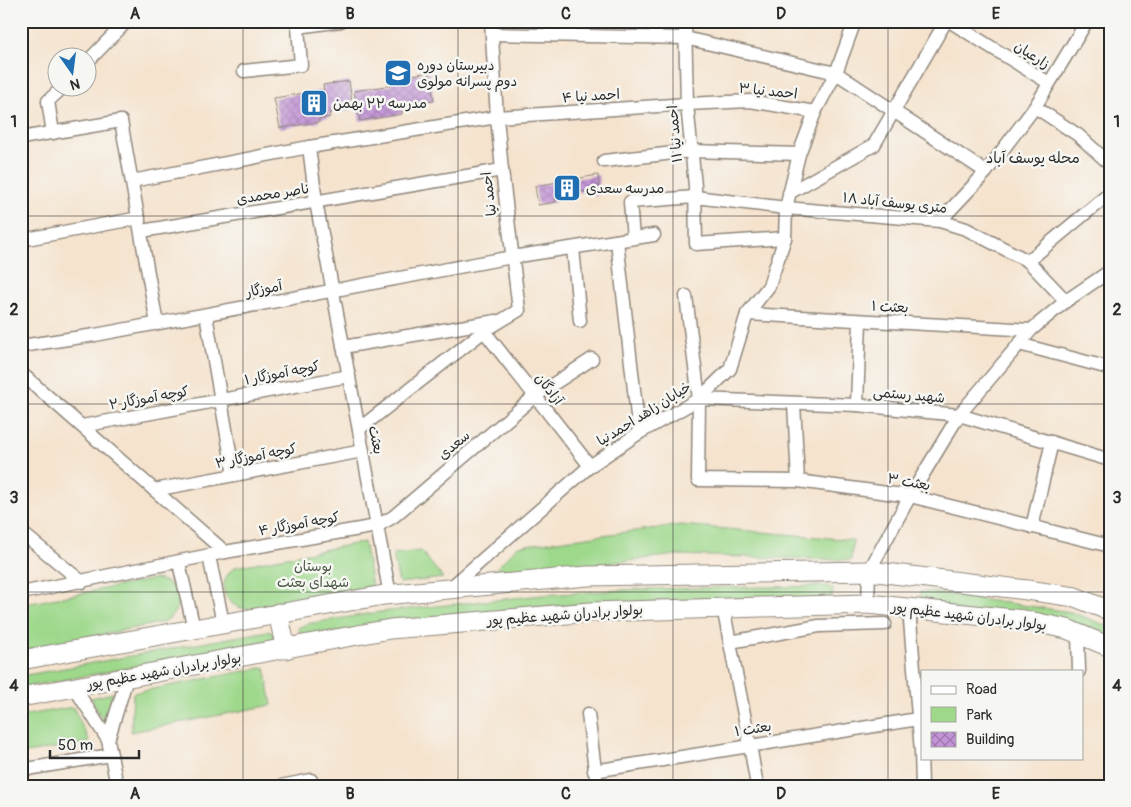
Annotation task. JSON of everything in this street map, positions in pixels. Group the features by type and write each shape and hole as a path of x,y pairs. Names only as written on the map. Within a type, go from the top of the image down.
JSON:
{"main road":[{"path":"21,660 278,613 390,595 587,576 869,572 1075,597 1110,611"},
{"path":"909,609 910,576"},
{"name":"بولوار برادران شهید عظیم‌ پور","path":"21,697 400,628 591,612 868,604 1024,620 1067,629 1110,647"},
{"path":"278,613 286,649"}],"street":[{"path":"98,51 127,21"},
{"path":"244,71 301,65 298,27 341,21"},
{"name":"احمد نیا ۱۱","path":"685,21 687,104 695,197 696,244 784,238"},
{"name":"خیابان زاهد احمدنیا","path":"450,589 590,466 639,433 699,399 730,369 747,314 769,286 784,238 786,208 799,154 815,112 836,73 855,21"},
{"path":"789,193 874,145 948,21"},
{"name":"زارعیان","path":"948,21 1049,83"},
{"path":"940,220 986,172 1035,107 1087,21"},
{"path":"491,28 685,38 836,73 986,172"},
{"name":"احمد نیا","path":"491,28 502,170 519,310 503,320"},
{"path":"52,98 48,102 53,133"},
{"name":"احمد نیا ۳","path":"687,104 750,101 815,112"},
{"name":"احمد نیا ۴","path":"132,181 310,147 497,117 687,104"},
{"path":"1035,107 1078,135 1110,164"},
{"path":"21,138 121,121 157,324"},
{"name":"بعثت","path":"310,147 316,202 390,595"},
{"path":"604,161 691,151 799,154"},
{"name":"ناصر محمدی","path":"142,231 502,170"},
{"path":"1028,261 1110,193"},
{"name":"۱۸ متری یوسف آباد","path":"633,238 630,202 695,197 786,208 940,220 966,228 1028,261 1066,301"},
{"path":"21,240 139,218"},
{"path":"512,257 654,235"},
{"path":"617,241 639,433"},
{"path":"572,248 580,321"},
{"name":"آموزگار","path":"21,346 157,324 512,257"},
{"path":"868,604 869,572 910,496 959,415 1031,330 1066,301 1109,272"},
{"path":"686,296 699,399"},
{"name":"بعثت ۱","path":"747,314 1031,330"},
{"path":"206,315 234,475"},
{"path":"359,429 484,331 503,320"},
{"path":"343,347 503,320"},
{"path":"857,405 860,321"},
{"name":"آزادگان","path":"484,331 590,466"},
{"path":"1019,344 1109,368"},
{"name":"سعدی","path":"377,526 393,517 535,396 592,359"},
{"path":"21,373 226,552"},
{"name":"کوچه آموزگار ۱","path":"222,400 349,376"},
{"name":"شهید رستمی","path":"699,399 857,405 959,415 1110,460"},
{"name":"بعثت ۳","path":"699,399 698,480 798,482 910,496 1110,546"},
{"name":"کوچه آموزگار ۲","path":"82,426 222,400"},
{"path":"794,403 798,482"},
{"path":"1032,527 1052,442"},
{"name":"کوچه آموزگار ۳","path":"154,490 363,451"},
{"name":"کوچه آموزگار ۴","path":"21,593 179,563 226,552 377,526"},
{"path":"21,532 82,582"},
{"path":"209,556 223,623"},
{"path":"179,563 194,628"},
{"path":"723,607 757,786"},
{"path":"909,609 921,743"},
{"path":"730,642 819,626 885,624"},
{"path":"1078,634 1079,670"},
{"path":"108,740 127,678"},
{"path":"74,688 108,740 117,786"},
{"path":"588,714 597,786"},
{"name":"بعثت ۱","path":"594,771 918,719"},
{"path":"21,770 111,755"},
{"path":"922,760 922,786"},
{"path":"281,786 311,780"}],"green space":[{"path":"681,525 853,540 851,560 676,555 487,578 518,546"},
{"name":"بوستان شهدای بعثت","path":"364,542 372,586 250,609 234,605 225,594 225,580 235,567"},
{"path":"421,551 443,578 399,583 393,554"},
{"path":"155,579 170,585 178,597 176,610 164,622 21,651 21,605"},
{"path":"826,586 833,589 832,597 823,599 707,599 538,607 302,636 298,628 306,624 380,612 542,595 638,589"},
{"path":"920,592 1071,612 1110,627 1110,639 928,605 920,599"},
{"path":"268,631 274,634 273,641 21,688 21,676"},
{"path":"265,667 272,705 131,732 133,693"},
{"path":"113,693 107,729 91,698"},
{"path":"73,707 90,742 21,754 21,716"}],"building":[{"path":"429,72 434,101 409,105 410,110 402,111 402,114 360,121 354,91 392,85 391,79"},
{"name":"مدرسه ۲۲ بهمن","path":"349,81 353,109 329,113 330,117 318,119 319,122 280,128 274,98 324,90 323,85"},
{"name":"مدرسه سعدی","path":"598,175 600,195 593,196 592,190 556,196 556,202 538,205 535,186"}],"place":[{"name":"دبیرستان دوره دوم پسرانه مولوی","path":"398,73"},
{"name":"مدرسه ۲۲ بهمن","path":"314,103"},
{"name":"مدرسه سعدی","path":"567,188"}],"district":[{"name":"محله یوسف آباد","path":"1033,158"}]}
